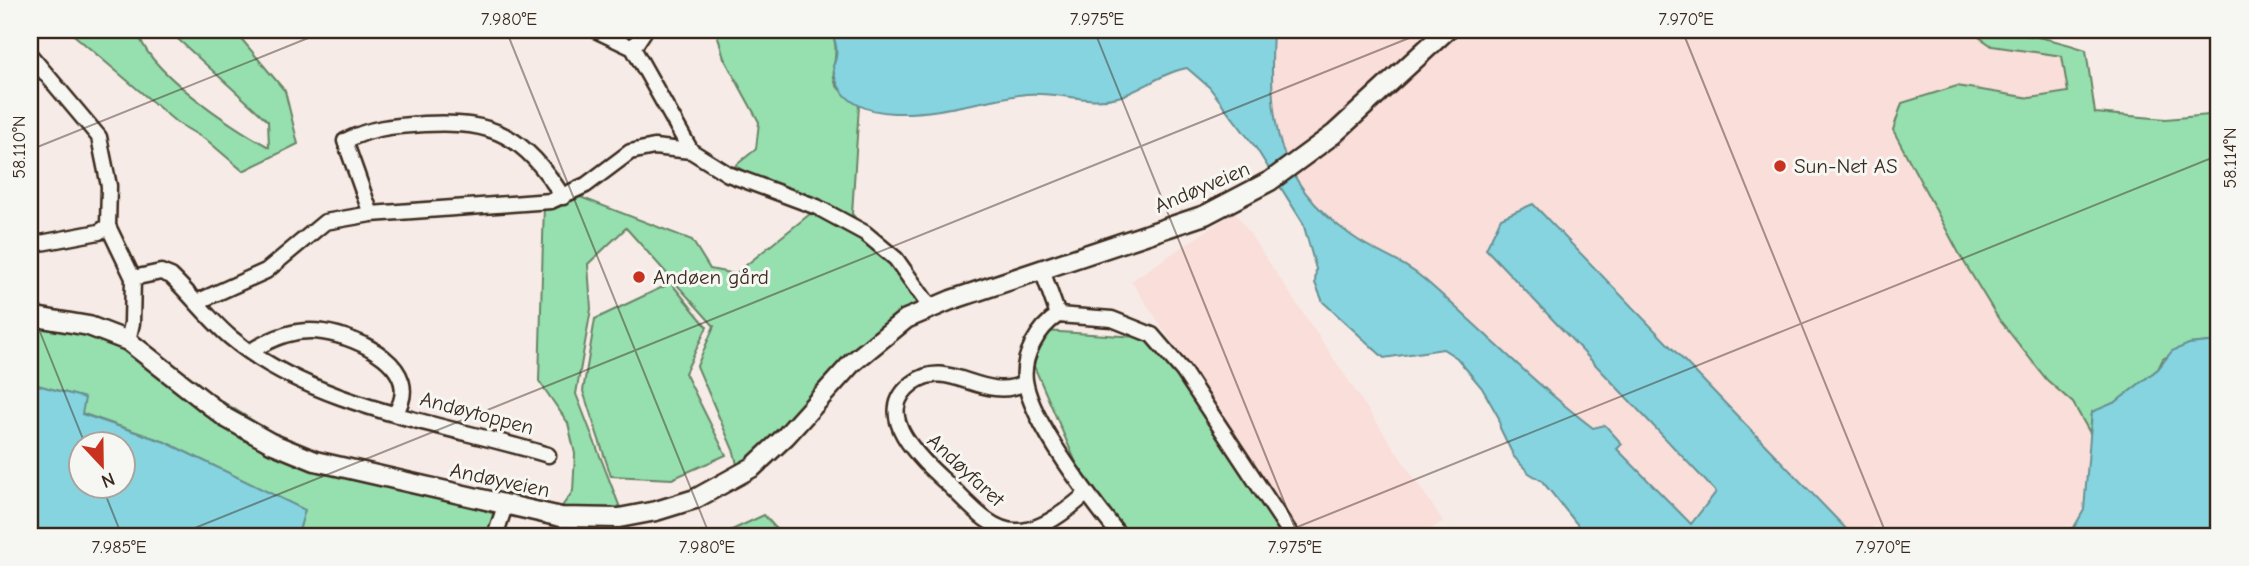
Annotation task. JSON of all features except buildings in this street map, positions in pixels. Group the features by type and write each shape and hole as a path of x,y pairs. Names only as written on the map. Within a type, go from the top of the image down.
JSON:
{"street":[{"path":"595,30 632,48 691,151"},
{"path":"632,48 645,30"},
{"name":"Andøyveien","path":"30,316 89,326 128,341 226,418 291,452 346,470 561,517 608,518 656,511 695,499 753,467 878,339 930,307 1205,215 1270,181 1334,134 1447,30"},
{"path":"30,55 82,114 101,145 109,186 108,226 133,278 132,323 128,341"},
{"path":"370,214 345,141 362,132 396,124 469,123 492,129 529,155 563,197"},
{"path":"197,302 266,271 325,222 370,214 528,204 563,197 586,185 630,152 654,147 691,151 729,174 817,207 865,233 896,260 930,307"},
{"path":"30,245 99,232 108,226"},
{"path":"1042,270 1058,316"},
{"name":"Andøytoppen","path":"133,278 161,272 171,276 229,336 313,387 548,454"},
{"path":"1121,536 1086,494 1046,428 1025,383 1025,370 1035,340 1048,321 1058,316 1112,319 1152,335 1183,371 1292,536"},
{"name":"Andøytoppen","path":"251,351 272,338 297,332 323,332 356,342 382,356 400,375 403,398 396,412"},
{"name":"Andøyfaret","path":"1025,383 997,390 950,376 925,377 905,390 900,403 899,426 904,438 918,456 958,494 1001,528 1029,530 1065,510 1086,494"},
{"path":"495,536 505,506"}],"shaded area":[{"path":"1273,30 1284,30 1305,39 1327,30 1969,30 1992,46 2063,56 2068,92 2030,98 1957,86 1893,130 1961,257 1998,318 2047,380 2073,403 2090,433 2087,493 2080,521 2069,536 1904,536 1875,526 1864,536 1853,536 1546,215 1719,489 1691,524 1617,449 1605,425 1593,428 1554,399 1422,277 1353,237 1322,211 1292,175 1283,157 1270,84"},
{"path":"1235,212 1443,521 1421,536 1303,536 1131,281"}],"green space":[{"path":"68,30 138,30 144,45 156,62 173,79 235,127 269,147 268,121 168,30 234,30 285,91 298,144 243,171 208,141 176,122"},
{"path":"716,30 829,30 835,45 834,80 841,91 859,105 852,214 931,306 898,324 740,477 734,452 697,366 714,326 626,228 588,264 591,309 576,394 631,536 624,536 620,518 550,523 573,491 575,454 568,423 539,381 544,204 570,193 692,240 710,269 735,274 815,210 735,166 756,149 759,122 724,58"},
{"path":"1969,30 2029,35 2086,50 2095,113 2166,119 2219,114 2219,341 2189,344 2163,359 2158,369 2116,402 2092,413 2090,433 2073,403 2047,380 1998,318 1961,257 1893,130 1902,103 1957,86 2030,98 2068,92 2062,56 1992,46"},
{"path":"671,283 707,327 685,373 726,455 672,479 611,476 583,391 595,319"},
{"path":"30,313 120,337 309,456 421,487 502,517 500,536 298,535 304,510 165,442 81,413 84,398 30,383"},
{"path":"1044,331 1153,338 1296,536 1108,536 1033,364 1038,338"},
{"path":"764,515 783,536 719,536"}],"water":[{"path":"829,30 1273,30 1273,92 1275,120 1281,146 1291,170 1306,193 1326,215 1361,242 1417,273 1549,393 1593,428 1605,425 1622,444 1617,449 1691,524 1716,492 1486,249 1501,218 1533,204 1853,536 1580,536 1577,524 1542,481 1529,473 1514,457 1500,428 1499,418 1482,388 1457,358 1443,349 1384,358 1323,302 1315,283 1316,269 1303,223 1256,148 1209,87 1187,68 1169,73 1127,94 1106,99 1026,94 946,109 914,113 885,112 860,106 842,91 833,66 836,57 835,43"},
{"path":"2219,341 2219,536 2069,536 2084,510 2092,412 2116,402 2158,369 2172,351 2189,344"},
{"path":"30,383 85,398 82,414 129,430 66,430 66,500 136,500 136,432 165,442 305,510 298,534 303,536 30,536"}],"place":[{"name":"Sun-Net AS","path":"1780,166"},
{"name":"Andøen gård","path":"639,277"}]}
